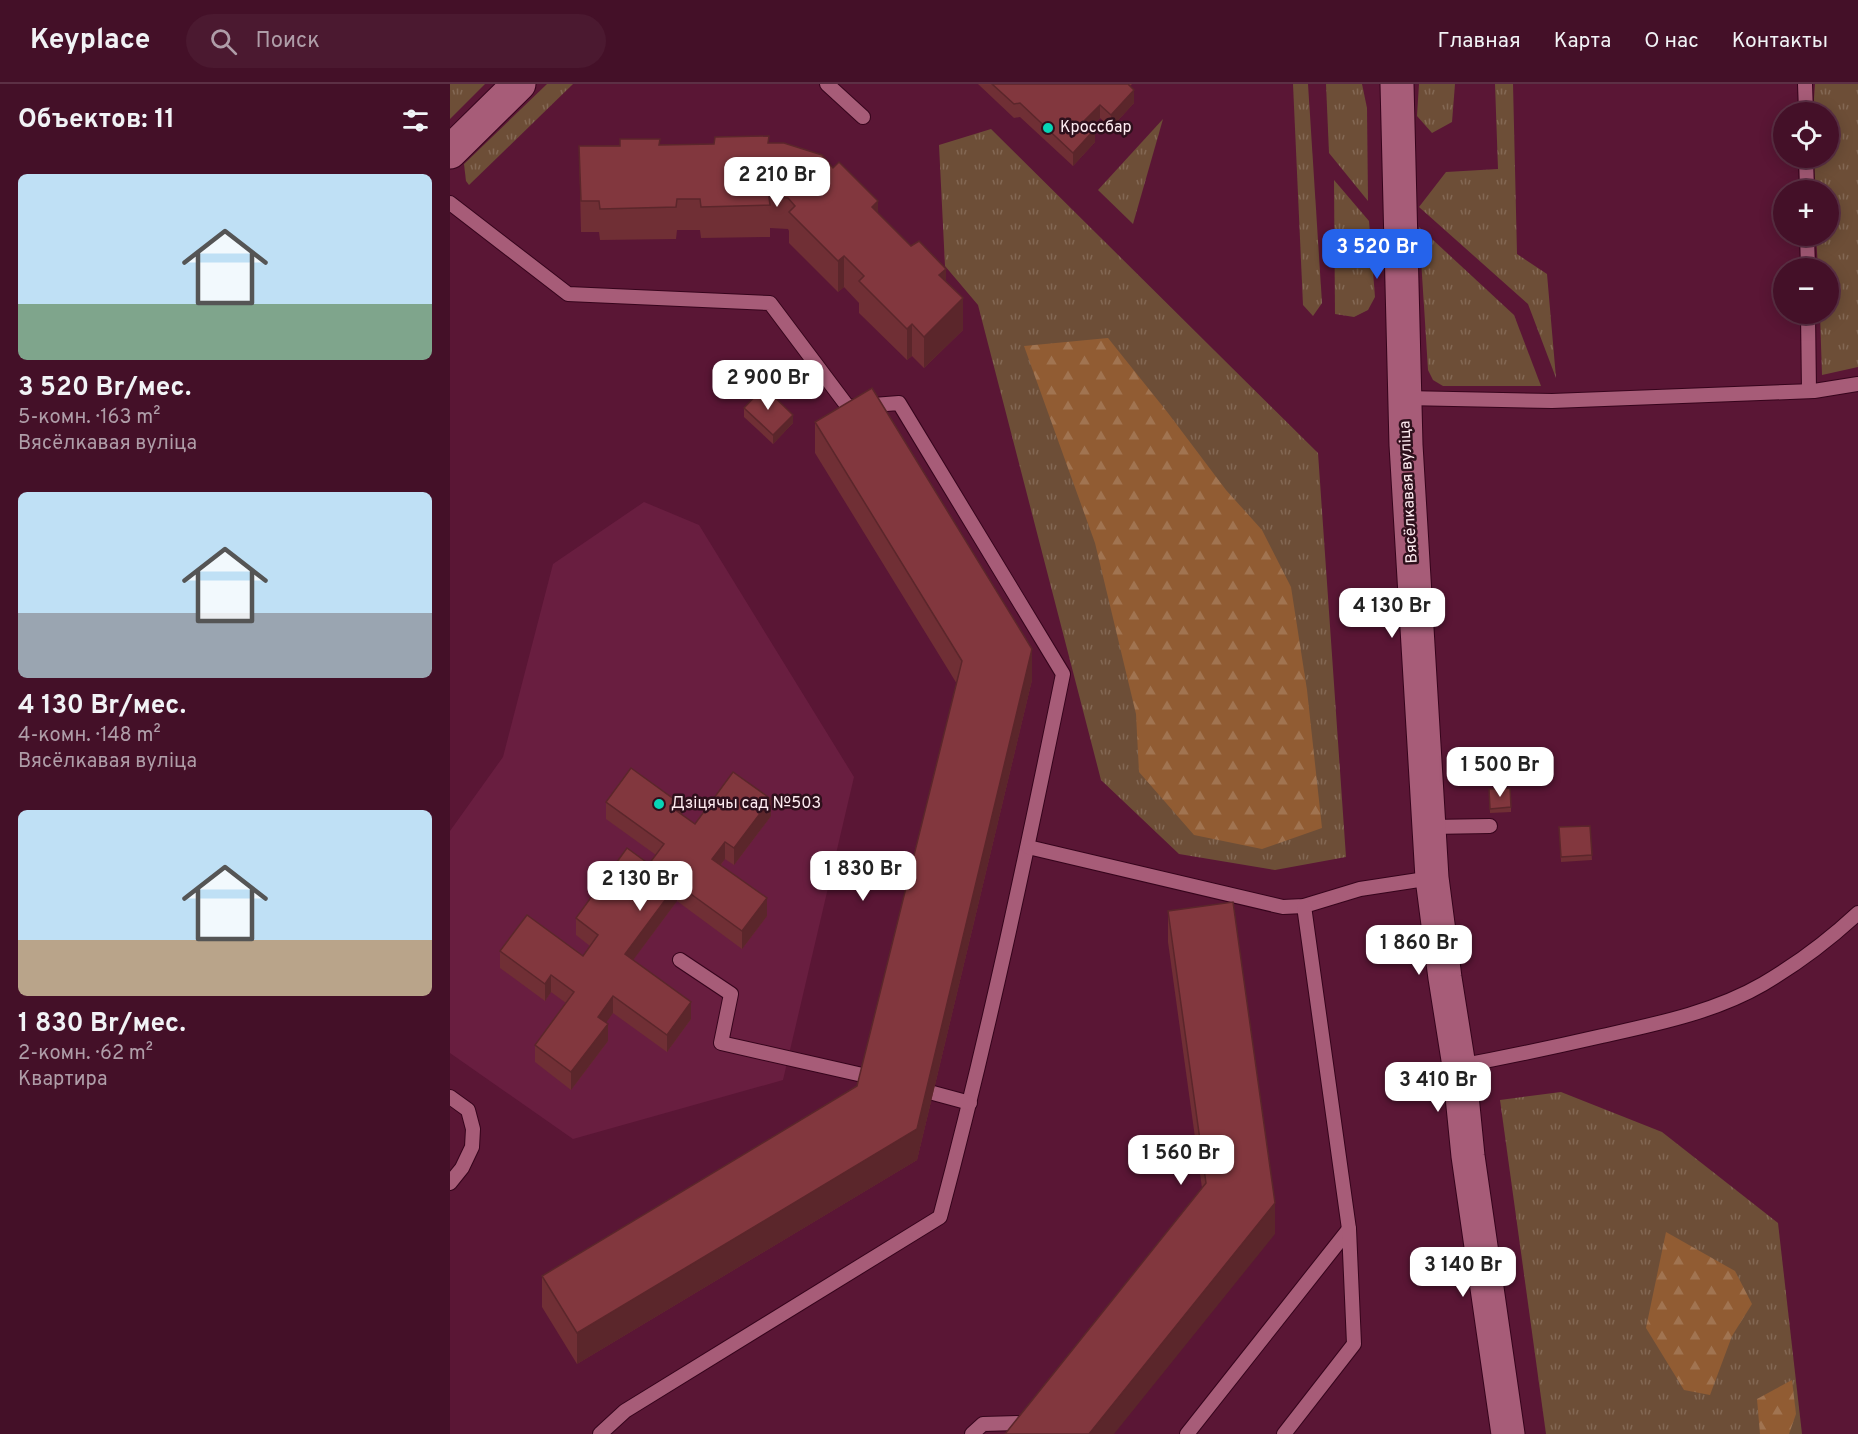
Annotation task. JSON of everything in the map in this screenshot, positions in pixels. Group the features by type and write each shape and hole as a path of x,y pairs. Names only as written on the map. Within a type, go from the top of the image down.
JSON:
{"street":[{"path":"450,152 519,84"},
{"name":"Вясёлкавая вуліца","path":"1396,84 1406,445 1432,878 1459,1066 1468,1155 1508,1434"}],"lane":[{"path":"827,84 862,117"},
{"path":"1805,84 1806,102"},
{"path":"450,202 568,294 770,303 848,407 899,403 1063,674 1028,847 970,1103 940,1217 625,1411 600,1434"},
{"path":"1808,324 1809,391"},
{"path":"1405,399 1552,401 1809,391 1858,384"},
{"path":"1430,827 1490,826"},
{"path":"1028,847 1283,907 1304,906 1360,889 1432,878"},
{"path":"1284,1434 1354,1344 1349,1229 1304,906"},
{"path":"1459,1066 1642,1027 1716,1006 1762,985 1830,939 1858,913"},
{"path":"680,960 731,994 721,1043 867,1076"},
{"path":"933,1093 970,1103"},
{"path":"450,1097 468,1110 473,1129 472,1147 462,1168 450,1183"},
{"path":"1187,1434 1349,1229"},
{"path":"972,1434 982,1424 1021,1423 1033,1431"}],"shaded area":[{"name":"Дзіцячы сад №503","path":"644,502 699,525 854,777 783,1080 573,1139 450,1053 450,831 503,757 553,564"}],"green space":[{"path":"450,84 485,84 450,119"},
{"path":"547,84 573,84 469,185 466,181 464,164"},
{"path":"1293,84 1308,84 1322,303 1313,316 1303,305"},
{"path":"1326,84 1362,84 1367,108 1368,201 1329,153"},
{"path":"1419,84 1455,84 1452,122 1432,133 1417,116"},
{"path":"1495,84 1513,84 1517,254 1547,274 1556,378 1528,304 1419,207 1446,172 1498,169"},
{"path":"1815,84 1858,84 1858,367 1822,375 1820,324 1839,324 1839,258 1817,258 1817,246 1839,246 1839,180 1815,180 1814,168 1839,168 1839,102 1814,102"},
{"path":"1163,119 1133,224 1098,190"},
{"path":"991,129 1318,453 1346,857 1275,870 1179,854 1101,780 978,305 945,266 939,145"},
{"path":"1334,180 1369,221 1375,297 1368,310 1354,317 1335,314"},
{"path":"1419,227 1514,315 1541,386 1443,386 1433,380 1428,370"},
{"path":"1108,338 1226,490 1262,530 1291,587 1307,690 1322,828 1262,849 1194,835 1139,772 1136,714 1095,543 1024,346"},
{"path":"1561,1092 1662,1132 1778,1223 1802,1434 1546,1434 1500,1100"},
{"path":"1666,1232 1735,1271 1752,1304 1732,1336 1710,1395 1684,1390 1646,1328"},
{"path":"1792,1380 1796,1414 1789,1434 1760,1434 1757,1399"}],"building":[{"path":"992,84 1128,84 1134,90 1111,115 1100,105 1085,120 1095,129 1073,153 1020,103 1014,104"},
{"path":"769,136 768,143 784,143 822,155 833,168 839,162 878,201 872,207 911,246 919,241 946,269 939,275 963,298 924,337 912,324 907,329 859,281 864,276 844,256 838,261 789,212 795,206 788,198 769,197 770,205 701,207 700,199 677,199 676,207 600,209 599,201 581,201 579,146 620,146 620,139 660,139 659,145 714,144 715,137"},
{"path":"764,387 793,415 773,435 744,408"},
{"path":"872,388 1032,649 917,1129 577,1333 542,1276 857,1086 962,661 815,422"},
{"path":"631,768 682,805 677,811 695,824 733,772 771,799 734,848 725,842 712,859 767,898 742,931 677,884 625,954 691,1002 667,1035 613,996 598,1017 608,1024 571,1072 535,1045 574,992 551,975 545,984 500,951 527,915 583,956 598,935 576,918 627,848 649,864 664,844 606,802"},
{"path":"1510,788 1511,807 1490,809 1489,789"},
{"path":"1590,826 1592,855 1561,857 1559,827"},
{"path":"1233,902 1275,1203 1089,1434 1005,1434 1206,1183 1168,911"}],"place":[{"name":"Кроссбар","path":"1048,128"},
{"name":"Дзіцячы сад №503","path":"659,804"}]}
